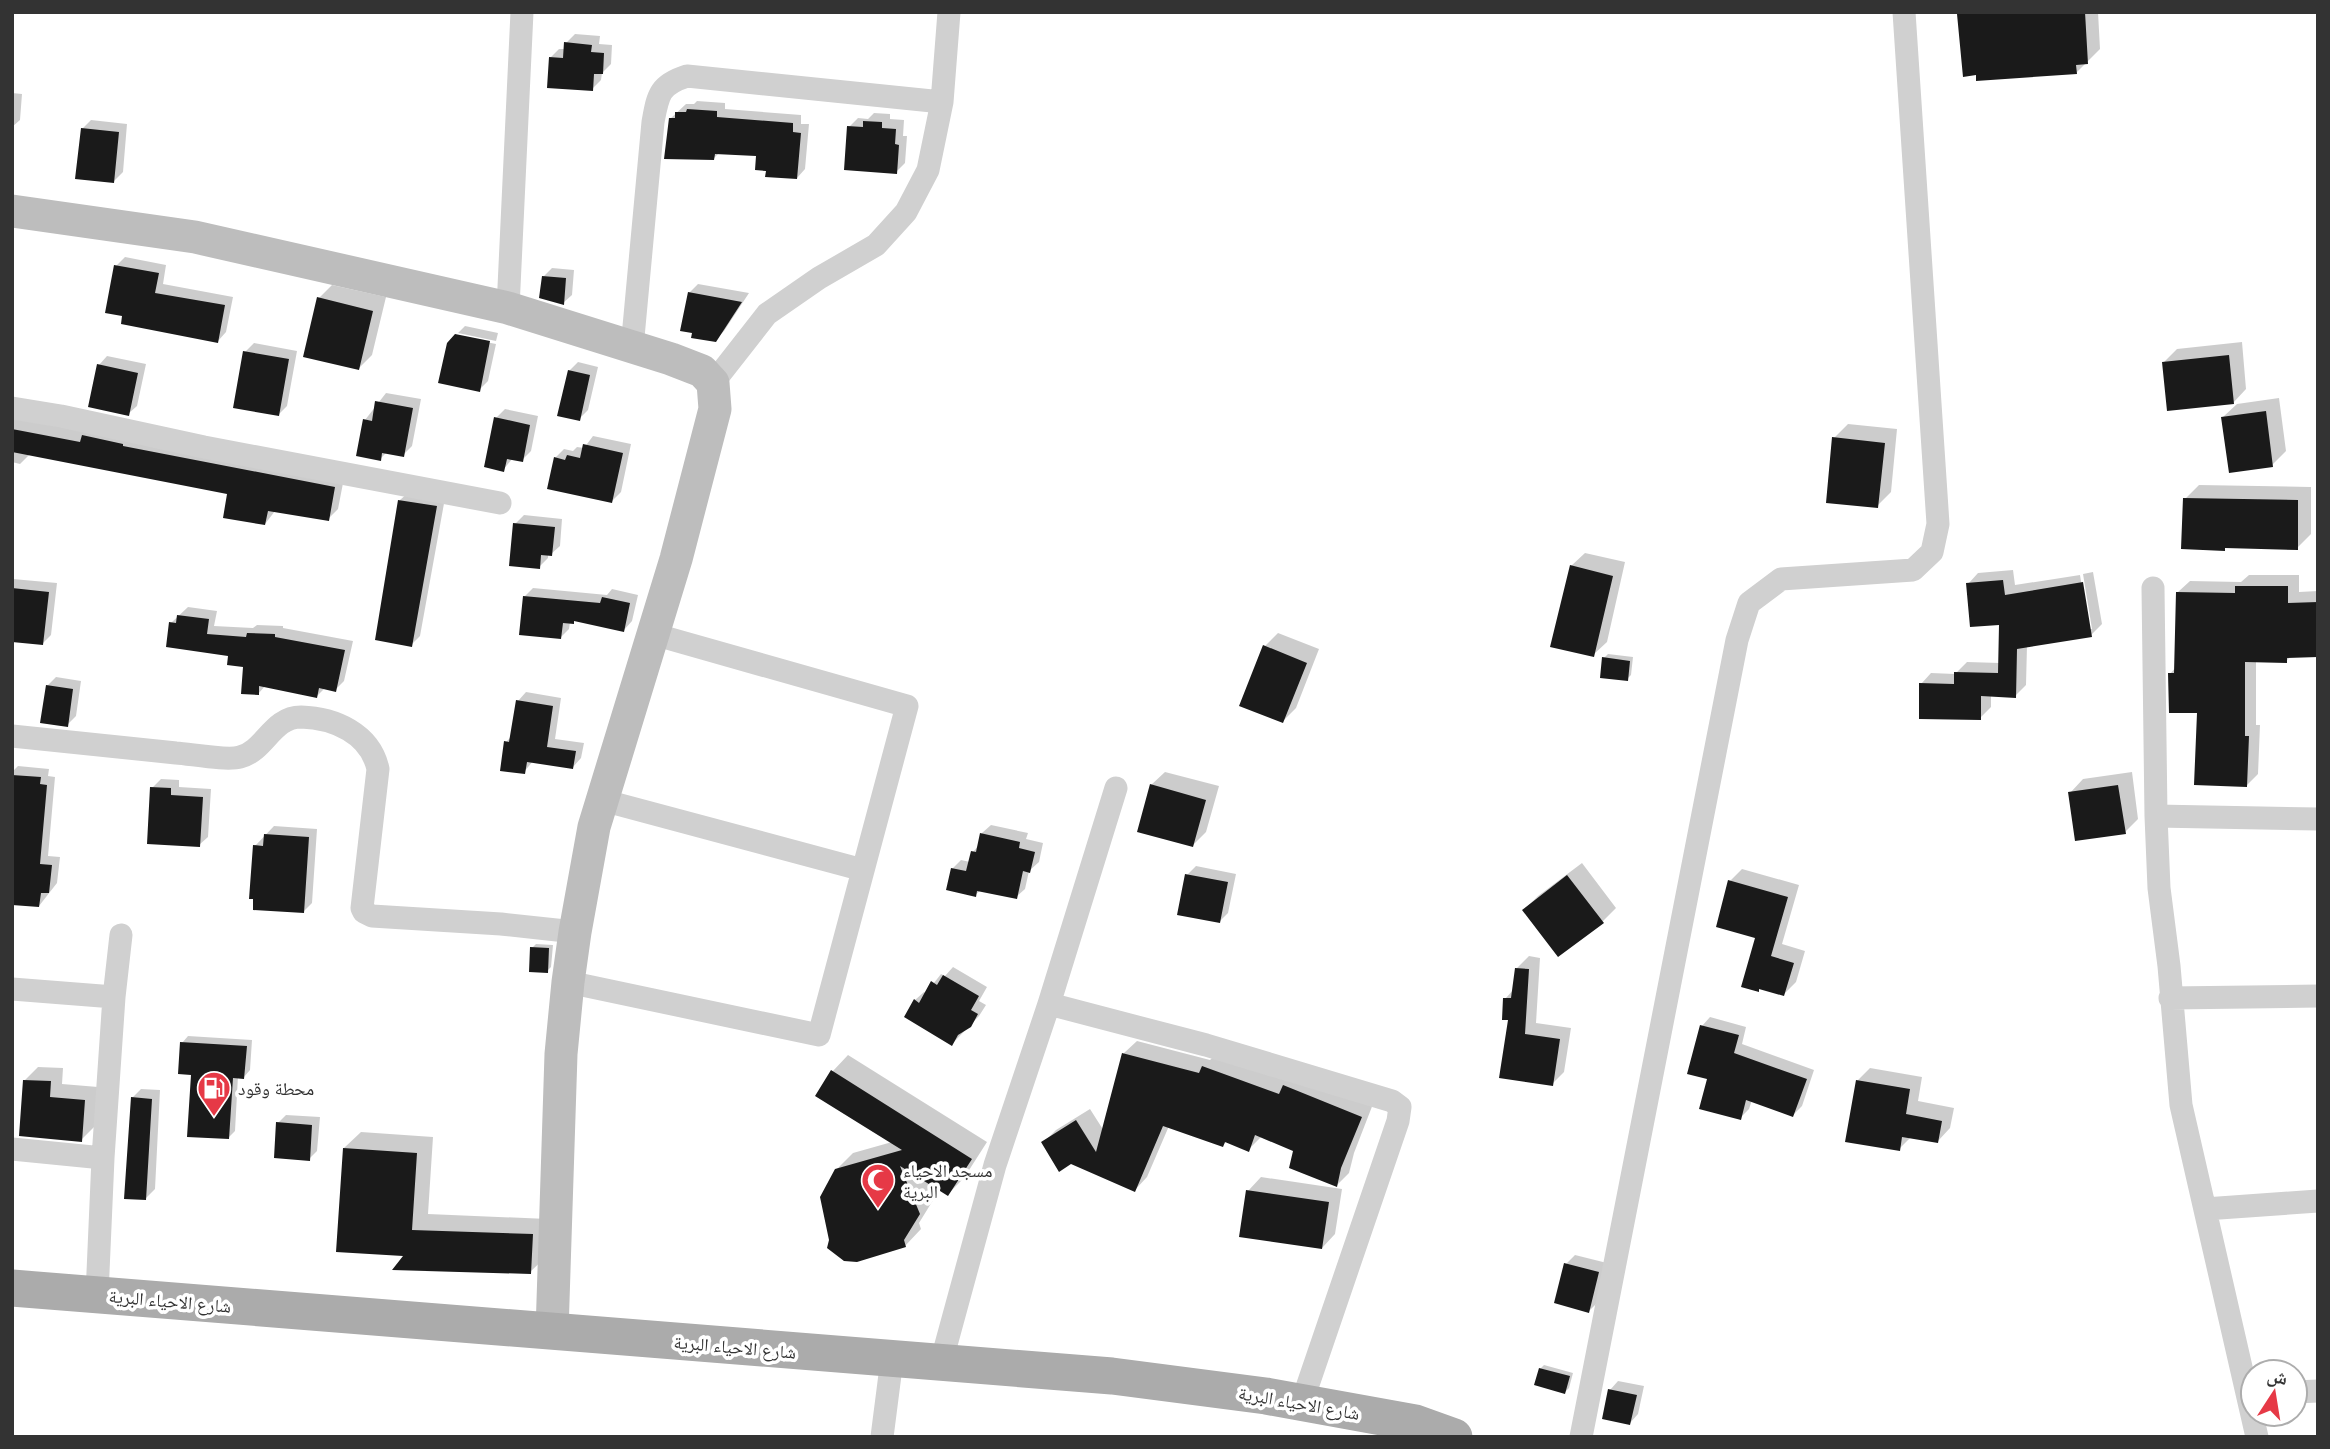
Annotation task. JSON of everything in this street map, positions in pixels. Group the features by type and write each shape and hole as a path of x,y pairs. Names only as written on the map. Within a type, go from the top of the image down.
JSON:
{"main road":[{"path":"12,211 195,237 508,308 702,371 713,383 715,409 676,559 594,827 575,932 561,1054 552,1332"},
{"name":"شارع الاحياء البرية","path":"12,1287 1112,1376 1302,1402 1415,1423 1454,1437"}],"street":[{"path":"508,308 522,12"},
{"path":"713,383 767,314 819,278 876,245 906,212 928,170 942,102 948,12"},
{"path":"1581,1437 1737,640 1749,603 1781,579 1913,570 1932,552 1938,524 1904,12"},
{"path":"632,348 653,122 657,96 670,82 687,76 942,102"},
{"path":"12,408 500,503"},
{"path":"2153,588 2155,816 2159,888 2181,1105 2241,1358"},
{"path":"568,982 819,1035 907,706 653,634"},
{"path":"12,736 203,756 240,757 252,751 286,720 300,718 334,722 355,733 376,757 379,768 362,908 364,912 372,916 501,924 575,932"},
{"path":"941,1363 995,1165 1049,1004 1116,788"},
{"path":"602,800 863,870"},
{"path":"2155,816 2318,819"},
{"path":"97,1295 103,1158 121,935"},
{"path":"12,989 114,997"},
{"path":"2170,998 2318,996"},
{"path":"1049,1004 1219,1049 1392,1101 1400,1108 1398,1121 1302,1402"},
{"path":"12,1149 103,1158"},
{"path":"2205,1209 2318,1201"},
{"path":"882,1437 892,1359"}],"building":[{"path":"2085,12 2088,64 2076,65 2077,74 1976,81 1976,75 1963,77 1957,14"},
{"path":"564,42 592,45 591,52 604,53 603,74 594,74 593,91 547,88 549,57 563,58"},
{"path":"687,109 717,111 717,117 793,123 793,132 801,133 797,179 765,177 766,171 755,170 756,156 715,154 714,160 664,159 669,118 675,118 675,112 686,112"},
{"path":"863,121 882,122 882,128 896,129 895,144 899,145 897,174 844,170 847,126 863,127"},
{"path":"81,128 119,132 114,183 75,179"},
{"path":"114,265 159,273 155,293 225,305 218,343 121,324 122,316 105,313"},
{"path":"542,276 566,278 564,305 539,298"},
{"path":"688,292 742,302 716,342 691,338 692,333 680,331"},
{"path":"317,297 373,311 359,370 303,357"},
{"path":"455,334 490,341 480,392 438,383 447,343"},
{"path":"243,351 289,359 279,416 233,408"},
{"path":"2229,355 2234,404 2167,411 2162,362"},
{"path":"97,364 138,373 129,416 88,407"},
{"path":"568,370 590,375 580,421 557,416"},
{"path":"375,401 413,408 404,457 382,453 381,461 356,456 363,419 372,421"},
{"path":"2266,411 2273,467 2229,473 2221,417"},
{"path":"494,417 530,425 523,462 507,459 504,472 484,467"},
{"path":"12,429 80,442 82,435 123,446 335,487 329,521 268,511 265,525 223,518 227,494 12,452"},
{"path":"1832,437 1885,443 1878,508 1826,503"},
{"path":"583,444 623,453 612,503 547,489 554,457 565,460 567,455 580,458"},
{"path":"2183,498 2298,500 2298,550 2181,549"},
{"path":"398,500 437,506 412,647 375,640"},
{"path":"513,523 555,527 552,556 541,555 540,569 509,566"},
{"path":"1570,565 1613,576 1594,657 1550,647"},
{"path":"2003,580 2005,595 2083,582 2092,637 2017,649 2016,698 1981,696 1981,720 1919,719 1919,683 1954,684 1954,672 1998,673 1999,625 1970,627 1966,583"},
{"path":"2235,586 2288,586 2288,603 2318,602 2318,657 2287,658 2287,663 2245,662 2245,736 2249,736 2247,787 2194,785 2197,713 2169,713 2168,673 2174,673 2176,592 2235,593"},
{"path":"12,588 49,592 43,645 12,642"},
{"path":"523,596 600,603 602,597 630,603 624,632 574,621 574,624 563,623 561,639 519,635"},
{"path":"177,615 209,619 207,634 246,637 247,633 275,634 275,637 345,650 336,692 319,688 317,698 259,686 259,695 241,694 243,667 227,665 228,656 166,647 169,622 176,623"},
{"path":"1263,645 1307,663 1283,723 1239,706"},
{"path":"1602,657 1630,661 1628,681 1600,678"},
{"path":"46,685 73,689 68,727 40,723"},
{"path":"516,700 553,706 547,747 576,751 573,769 527,762 525,774 500,771 504,741 509,742"},
{"path":"12,775 41,777 40,784 47,785 40,864 52,865 49,893 41,893 39,907 12,905"},
{"path":"1150,784 1206,800 1193,847 1137,832"},
{"path":"2118,785 2126,834 2075,841 2068,792"},
{"path":"150,787 171,788 171,795 203,797 200,847 147,844"},
{"path":"980,833 1020,842 1019,848 1035,852 1030,873 1023,871 1017,899 977,891 976,897 946,890 951,868 966,871 971,851 976,852"},
{"path":"264,834 309,837 304,913 253,910 253,899 249,899 253,845 263,846"},
{"path":"1185,874 1228,882 1220,923 1177,915"},
{"path":"1567,875 1604,923 1558,957 1522,910"},
{"path":"1728,880 1788,897 1771,956 1794,963 1784,996 1741,987 1755,938 1716,927"},
{"path":"530,947 549,948 548,973 529,972"},
{"path":"1515,968 1529,969 1525,1034 1560,1039 1553,1086 1499,1078 1508,1020 1502,1020 1503,998 1511,998"},
{"path":"943,975 979,996 971,1010 978,1014 971,1027 958,1035 952,1046 904,1017 914,999 919,1003 931,981 937,985"},
{"path":"1700,1025 1739,1035 1734,1053 1807,1079 1793,1117 1746,1100 1741,1120 1699,1109 1707,1079 1687,1074"},
{"path":"180,1042 247,1046 244,1079 233,1078 229,1139 187,1137 191,1075 178,1074"},
{"path":"1122,1053 1199,1073 1202,1066 1279,1094 1283,1085 1362,1117 1341,1168 1337,1187 1289,1168 1293,1151 1255,1135 1249,1152 1225,1142 1223,1147 1163,1126 1135,1192 1071,1164 1059,1172 1041,1142 1076,1120 1096,1152"},
{"path":"831,1070 972,1159 948,1196 900,1166 920,1214 904,1240 906,1247 857,1262 844,1261 827,1248 829,1240 820,1197 835,1169 902,1150 815,1096"},
{"path":"23,1080 51,1081 50,1097 85,1100 82,1142 19,1136"},
{"path":"1856,1080 1910,1089 1906,1114 1942,1121 1938,1143 1902,1137 1900,1151 1845,1142"},
{"path":"131,1097 152,1099 146,1200 124,1199"},
{"path":"276,1122 312,1125 310,1161 274,1158"},
{"path":"343,1148 417,1153 412,1230 533,1234 531,1274 392,1270 403,1256 336,1252"},
{"path":"1246,1190 1329,1202 1322,1249 1239,1237"},
{"path":"1564,1263 1599,1272 1589,1313 1554,1303"},
{"path":"1539,1368 1570,1376 1565,1394 1534,1385"},
{"path":"1608,1389 1637,1395 1630,1425 1602,1419"}],"place":[{"name":"محطة وقود","path":"214,1118"},
{"name":"مسجد الاحياء البرية","path":"878,1210"}]}
